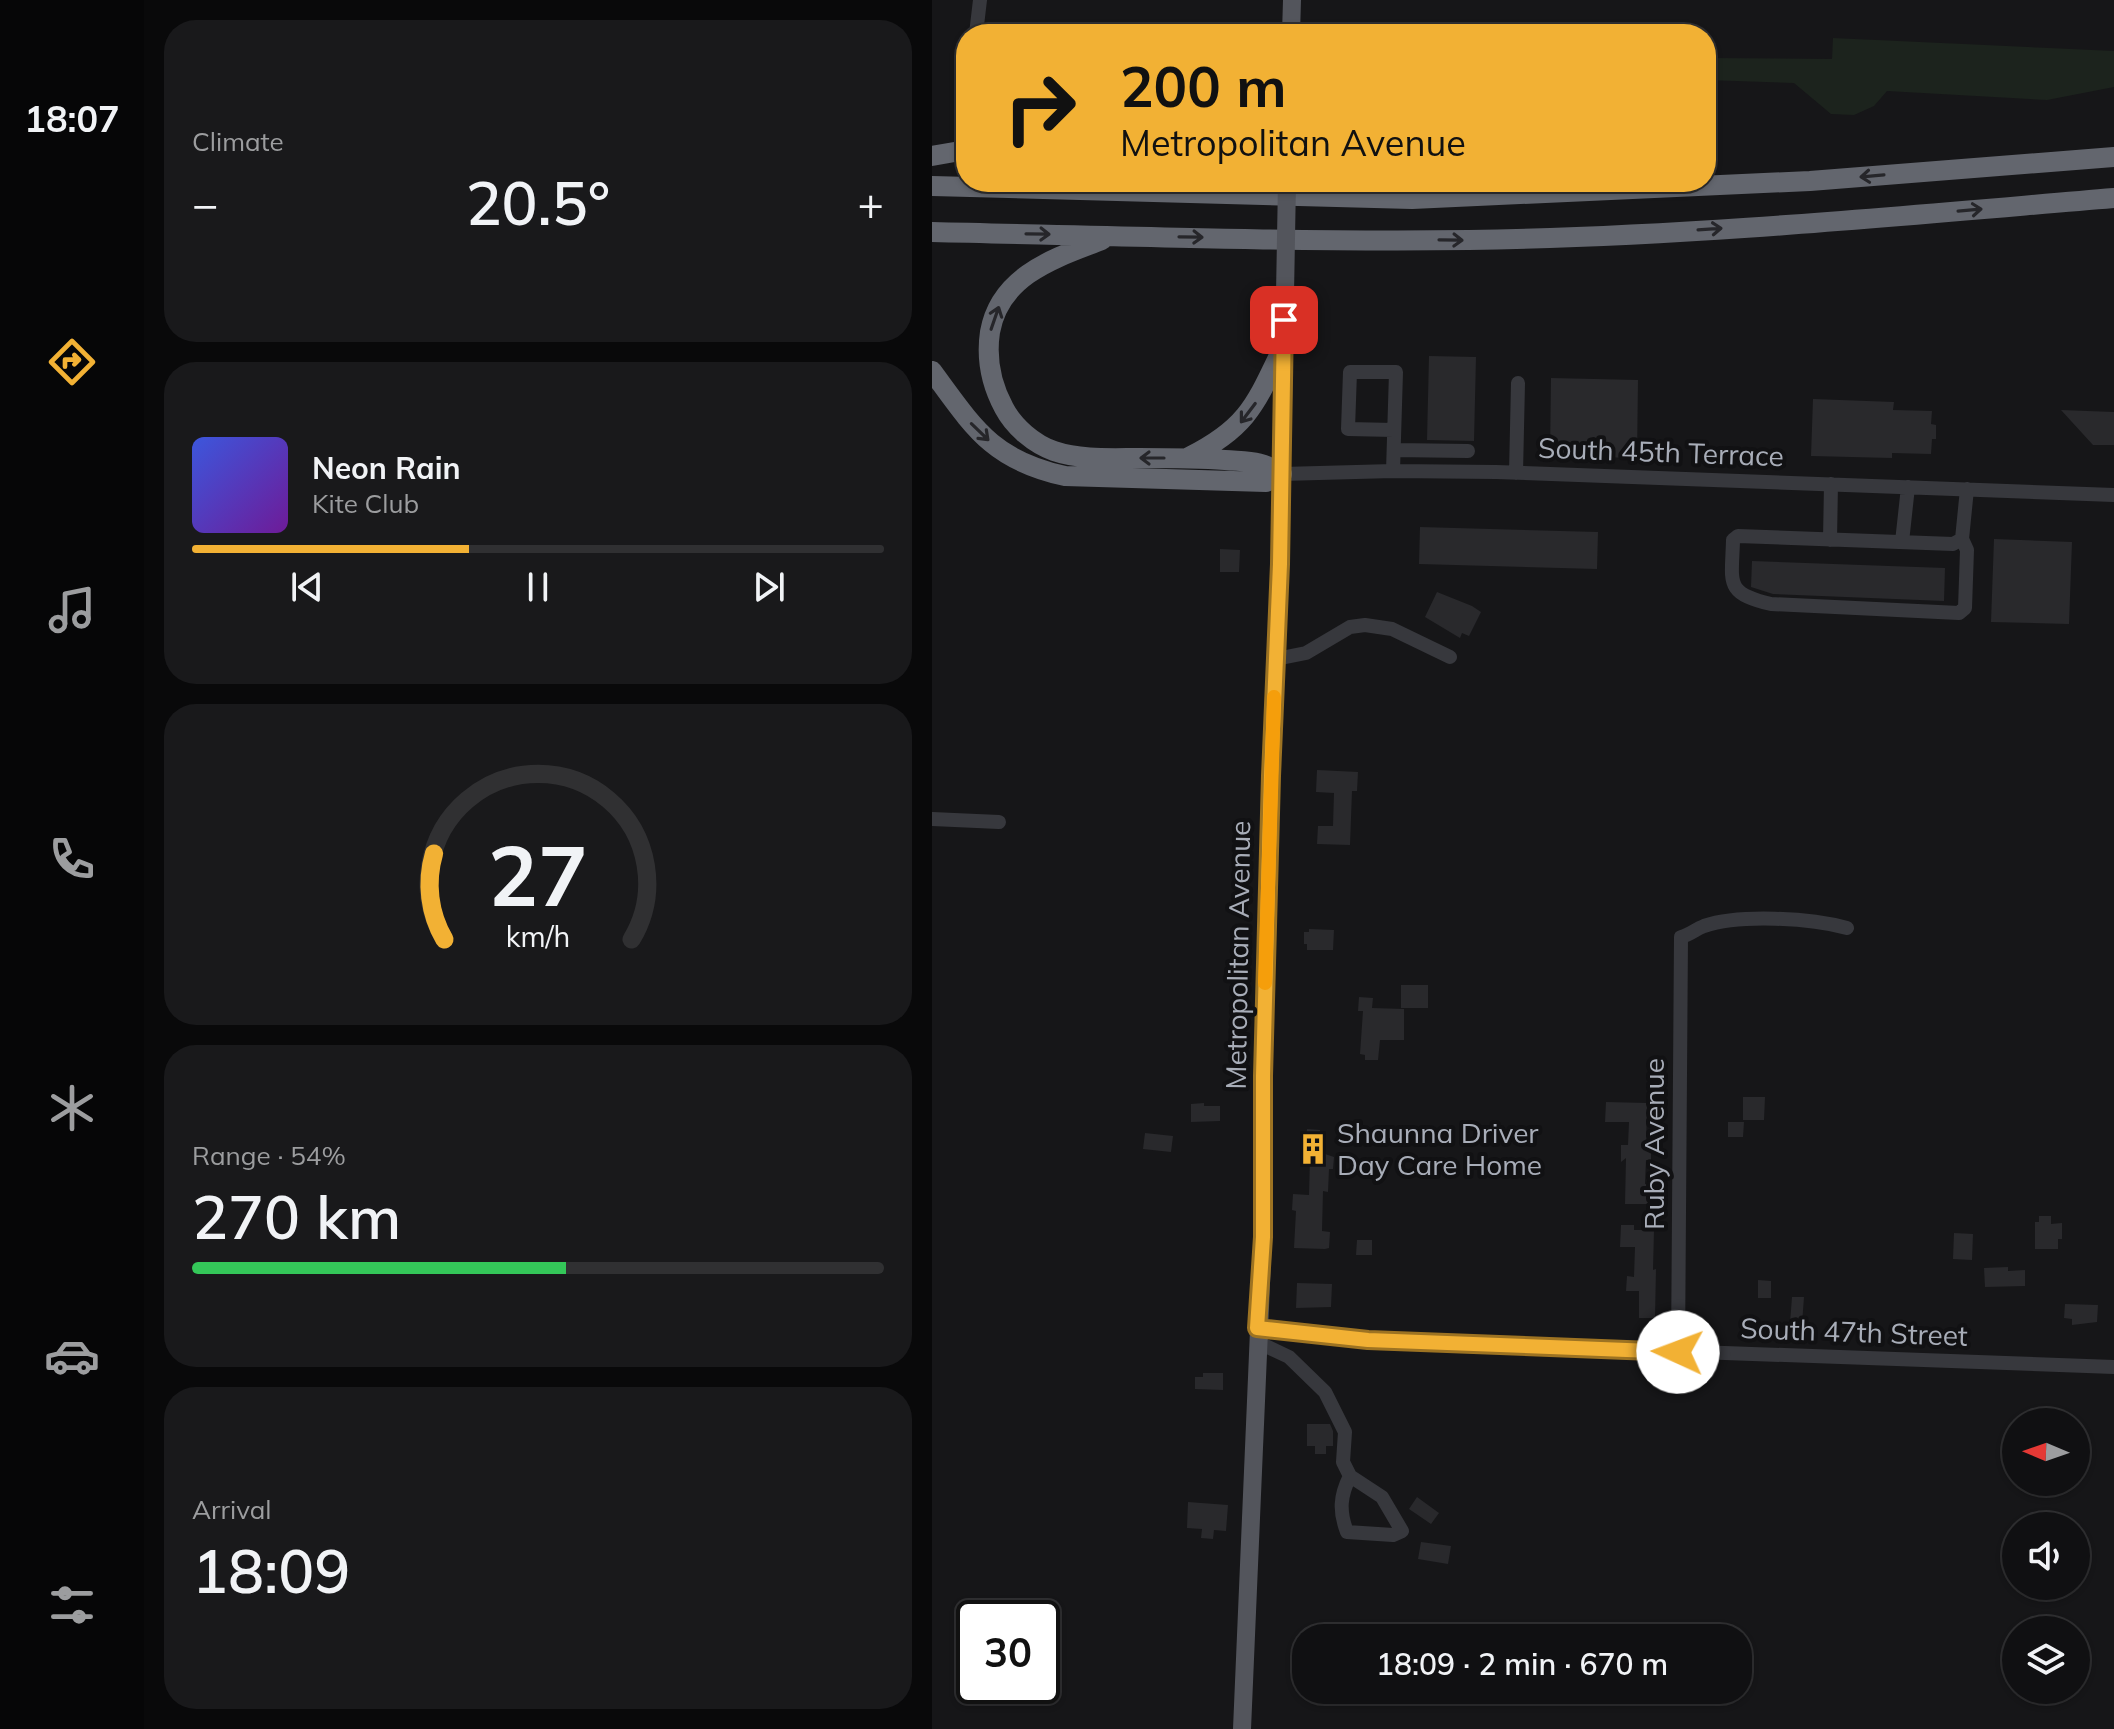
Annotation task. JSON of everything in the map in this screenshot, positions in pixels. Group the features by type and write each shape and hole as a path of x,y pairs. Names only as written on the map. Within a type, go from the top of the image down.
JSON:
{"highway":[{"path":"932,156 956,152"},
{"path":"1716,185 1810,181 2114,157"},
{"path":"1716,173 1810,181"},
{"path":"932,186 956,187"},
{"path":"1154,192 1412,199 1567,192"},
{"path":"932,232 1469,240 1764,225 2114,198"},
{"path":"932,371 970,423 1003,455 1040,471 1065,476 1266,482 1282,474 1266,463 1188,458 1094,458 1054,451 1028,437 1009,418 996,394 988,359 991,329 1000,305 1017,282 1039,266 1113,236"},
{"path":"1188,458 1216,444 1238,426 1257,402 1284,345"}],"main road":[{"path":"1291,24 1292,0"},
{"name":"Metropolitan Avenue","path":"1242,1729 1263,1237 1263,1076 1282,474 1287,192"}],"street":[{"path":"977,24 980,0"},
{"path":"1393,471 1396,372 1350,372 1348,429 1394,430"},
{"path":"1516,473 1518,383"},
{"path":"1394,450 1468,451"},
{"name":"South 45th Terrace","path":"1282,474 1393,471 1516,473 2114,495"},
{"path":"1830,540 1831,484"},
{"path":"1902,542 1908,487"},
{"path":"1962,539 1953,544 1738,536 1733,540 1732,582 1737,592 1749,599 1771,604 1959,613 1965,608 1967,550 1962,539 1967,489"},
{"path":"1276,659 1306,653 1350,627 1365,625 1392,629 1450,657"},
{"path":"932,819 999,822"},
{"name":"Ruby Avenue","path":"1678,1352 1681,937 1702,927 1733,920 1821,921 1847,928"},
{"path":"1257,1335 1289,1357 1325,1392 1345,1432 1343,1462 1350,1476 1382,1497 1402,1531 1393,1535 1347,1532 1340,1508 1343,1490 1350,1476"},
{"name":"South 47th Street","path":"1257,1335 2114,1367"}],"shaded area":[{"path":"1833,38 2114,51 2114,87 2047,100 1887,91 1874,106 1854,115 1831,114 1794,83 1716,80 1716,58 1832,59"}],"building":[{"path":"1429,356 1476,357 1474,441 1427,440"},
{"path":"1551,378 1638,380 1637,458 1550,456"},
{"path":"1813,399 1894,402 1893,410 1932,411 1931,424 1936,425 1936,439 1932,439 1931,454 1892,453 1892,458 1811,456"},
{"path":"2061,410 2114,412 2114,445 2093,445"},
{"path":"1420,527 1598,532 1597,569 1419,564"},
{"path":"1994,539 2072,542 2069,624 1991,622"},
{"path":"1220,549 1240,550 1239,572 1220,572"},
{"path":"1752,561 1945,568 1944,601 1773,594 1751,587"},
{"path":"1437,592 1481,612 1469,636 1462,633 1460,638 1425,617"},
{"path":"1317,770 1358,772 1357,791 1352,791 1350,845 1317,844 1318,826 1333,826 1334,793 1316,792"},
{"path":"1309,929 1334,930 1333,950 1307,950 1304,932 1309,932"},
{"path":"1401,985 1428,985 1428,1008 1401,1008"},
{"path":"1359,997 1373,998 1372,1008 1404,1009 1404,1040 1380,1040 1378,1060 1365,1060 1365,1055 1360,1054 1363,1011 1358,1011"},
{"path":"1743,1097 1765,1097 1764,1120 1743,1120"},
{"path":"1606,1102 1647,1103 1646,1147 1651,1147 1651,1160 1646,1160 1645,1184 1650,1185 1650,1204 1625,1204 1626,1158 1621,1162 1621,1145 1628,1145 1629,1122 1605,1122"},
{"path":"1204,1103 1204,1106 1220,1106 1220,1121 1191,1122 1191,1104"},
{"path":"1728,1122 1744,1122 1743,1137 1728,1137"},
{"path":"1307,1129 1320,1130 1319,1152 1334,1157 1333,1169 1329,1169 1328,1192 1323,1191 1322,1231 1330,1232 1329,1248 1325,1249 1294,1248 1296,1211 1292,1210 1293,1194 1309,1195 1310,1158 1307,1158 1308,1149 1305,1148"},
{"path":"1145,1133 1173,1136 1171,1152 1143,1149"},
{"path":"2039,1216 2051,1216 2051,1224 2062,1223 2062,1239 2058,1239 2058,1249 2035,1249 2035,1222 2039,1222"},
{"path":"1621,1225 1634,1225 1634,1230 1654,1230 1655,1318 1639,1318 1639,1291 1626,1291 1627,1276 1634,1277 1635,1247 1620,1247"},
{"path":"1954,1233 1973,1234 1972,1260 1953,1259"},
{"path":"1357,1240 1372,1240 1372,1255 1356,1255"},
{"path":"2008,1267 2008,1271 2025,1270 2025,1286 1985,1287 1984,1268"},
{"path":"1758,1280 1771,1281 1771,1298 1758,1298"},
{"path":"1297,1283 1332,1284 1331,1307 1296,1308"},
{"path":"1792,1297 1804,1297 1802,1324 1790,1323"},
{"path":"2065,1304 2098,1305 2097,1322 2072,1325 2072,1319 2064,1318"},
{"path":"1203,1373 1223,1373 1223,1390 1195,1389 1195,1377 1203,1377"},
{"path":"1307,1424 1330,1424 1333,1446 1326,1446 1326,1454 1315,1454 1315,1446 1307,1446"},
{"path":"1417,1497 1439,1513 1431,1524 1409,1509"},
{"path":"1188,1502 1228,1505 1226,1531 1214,1530 1213,1539 1201,1538 1202,1529 1187,1528"},
{"path":"1421,1542 1451,1546 1448,1564 1418,1559"}],"slow traffic":[{"path":"1265,983 1274,697"}],"place":[{"name":"Shaunna Driver Day Care Home","path":"1313,1149"}],"route":[{"path":"1284,320 1280,564 1262,1106 1263,1237 1257,1328 1368,1340 1678,1352"}]}
